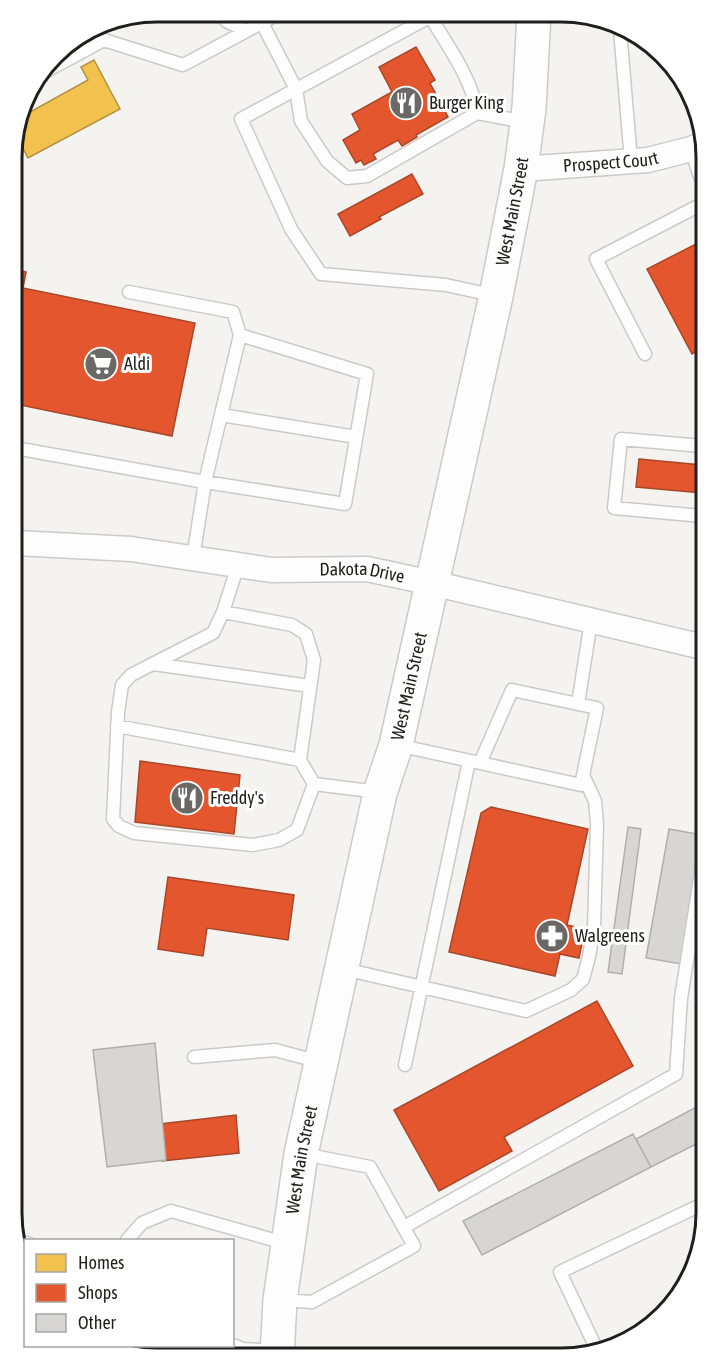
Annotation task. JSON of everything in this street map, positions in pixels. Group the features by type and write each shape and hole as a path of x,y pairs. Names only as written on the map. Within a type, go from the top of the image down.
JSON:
{"main road":[{"name":"West Main Street","path":"277,1348 280,1300 288,1244 302,1154 321,1062 380,793 396,745 496,296 521,169 527,122 534,22"}],"street":[{"name":"Prospect Court","path":"521,169 648,160 695,147"},
{"name":"Dakota Drive","path":"22,543 131,549 271,570 367,569 696,645"}],"lane":[{"path":"228,22 246,31"},
{"path":"419,22 241,119 291,229 321,274 446,285 496,296"},
{"path":"436,22 476,103 477,113"},
{"path":"97,37 183,65 262,23 296,89 301,121 327,161 347,178 367,176 477,113 527,122"},
{"path":"621,36 632,161"},
{"path":"61,63 104,40"},
{"path":"645,354 596,259 696,207"},
{"path":"129,292 233,312 240,335 206,482 193,558"},
{"path":"22,449 345,504 367,374 240,335"},
{"path":"221,415 356,436"},
{"path":"696,445 621,439 614,508 696,515"},
{"path":"238,565 223,612 213,633 131,675 122,685 117,726 113,819 119,826 134,833 253,845 279,840 297,830 314,784"},
{"path":"223,612 292,625 306,634 314,660 300,760 314,784"},
{"path":"578,704 591,621"},
{"path":"153,664 310,686"},
{"path":"396,745 474,762 581,785 597,708 512,690 474,762 405,1065"},
{"path":"117,726 300,760"},
{"path":"342,968 526,1011 571,990 582,979 589,957 594,927 597,824 595,801 583,775"},
{"path":"314,784 380,793"},
{"path":"404,1227 676,1074 681,998 696,904"},
{"path":"194,1057 275,1050 321,1062"},
{"path":"280,1300 312,1302 414,1246 370,1167 302,1154"},
{"path":"594,1344 560,1272 696,1207"},
{"path":"128,1239 142,1223 171,1211 288,1244"}],"building: Homes":[{"path":"94,60 120,109 28,158 23,148 31,112 88,80 81,67"}],"building: Shops":[{"name":"Burger King","path":"416,47 435,80 430,83 448,117 416,135 417,137 402,146 398,140 373,154 376,159 364,165 361,160 356,163 343,140 360,130 352,114 392,92 379,67"},
{"path":"412,174 423,194 379,217 381,219 350,236 338,214"},
{"path":"696,244 696,352 692,354 647,269"},
{"name":"Aldi","path":"22,271 26,272 23,288 195,323 172,436 22,405"},
{"path":"639,459 696,464 696,492 636,487"},
{"name":"Freddy's","path":"140,761 240,775 234,834 135,822"},
{"name":"Walgreens","path":"491,807 588,829 567,925 585,929 579,958 560,954 555,976 449,952 481,813"},
{"path":"168,877 294,895 288,940 207,928 203,956 158,949"},
{"path":"597,1001 633,1066 504,1137 512,1151 439,1191 394,1110"},
{"path":"236,1115 239,1153 162,1161 160,1124"}],"building: Other":[{"path":"628,827 641,829 622,974 608,972"},
{"path":"669,829 696,834 696,876 681,964 646,958"},
{"path":"155,1043 166,1160 107,1167 93,1050"},
{"path":"696,1107 696,1144 651,1167 636,1139"},
{"path":"633,1134 651,1167 482,1255 463,1221"}],"place":[{"name":"Burger King","path":"406,103"},
{"name":"Aldi","path":"101,364"},
{"name":"Freddy's","path":"187,798"},
{"name":"Walgreens","path":"552,936"}]}
